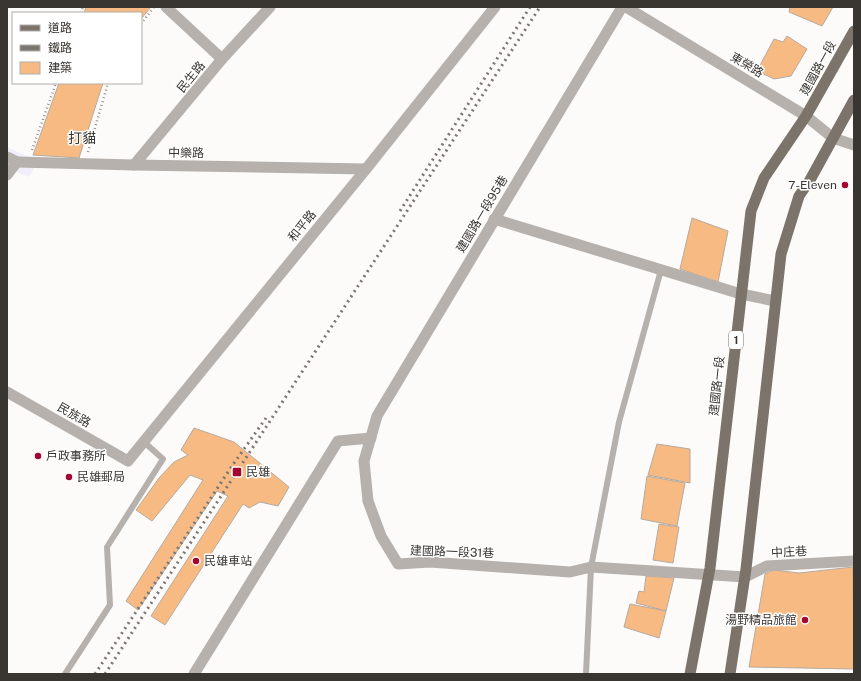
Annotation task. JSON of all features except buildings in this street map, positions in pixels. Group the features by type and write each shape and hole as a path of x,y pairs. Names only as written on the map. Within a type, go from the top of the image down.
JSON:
{"main road":[{"name":"建國路一段","path":"690,674 711,561 751,211 764,178 806,116 854,31"},
{"path":"730,674 745,577 775,301 780,276 781,254 799,196 810,180 854,100"}],"street":[{"path":"166,7 222,59"},
{"name":"民生路","path":"134,166 222,59 270,7"},
{"name":"和平路","path":"128,461 366,169 495,7"},
{"name":"建國路一段95巷","path":"371,438 377,416 622,7"},
{"name":"東榮路","path":"626,7 806,116 832,138 854,144"},
{"path":"7,175 17,160"},
{"name":"中樂路","path":"17,160 134,166 366,169"},
{"path":"494,219 741,294 775,301"},
{"name":"民族路","path":"7,392 128,461"},
{"path":"194,674 338,441 371,438"},
{"name":"建國路一段31巷","path":"371,438 364,461 368,501 381,536 398,564 430,562 570,572 591,568 745,577"},
{"name":"中庄巷","path":"745,577 766,566 854,561"}],"lane":[{"path":"586,674 591,568 619,422 661,270"},
{"path":"65,674 110,605 106,547 163,460 144,442"}],"path":[{"path":"142,23 154,7"},
{"path":"17,160 55,84"},
{"path":"84,164 108,84"}],"shaded area":[{"path":"7,147 38,161 29,177 7,168"}],"railway":[{"path":"400,211 530,7"},
{"path":"105,674 540,7"},
{"path":"95,674 232,466 266,418"}],"place":[{"name":"7-Eleven","path":"845,185"},
{"name":"戶政事務所","path":"38,456"},
{"name":"民雄","path":"237,472"},
{"name":"民雄郵局","path":"69,477"},
{"name":"民雄車站","path":"196,561"},
{"name":"湯野精品旅館","path":"805,620"}],"district":[{"name":"打貓","path":"82,138"}]}
